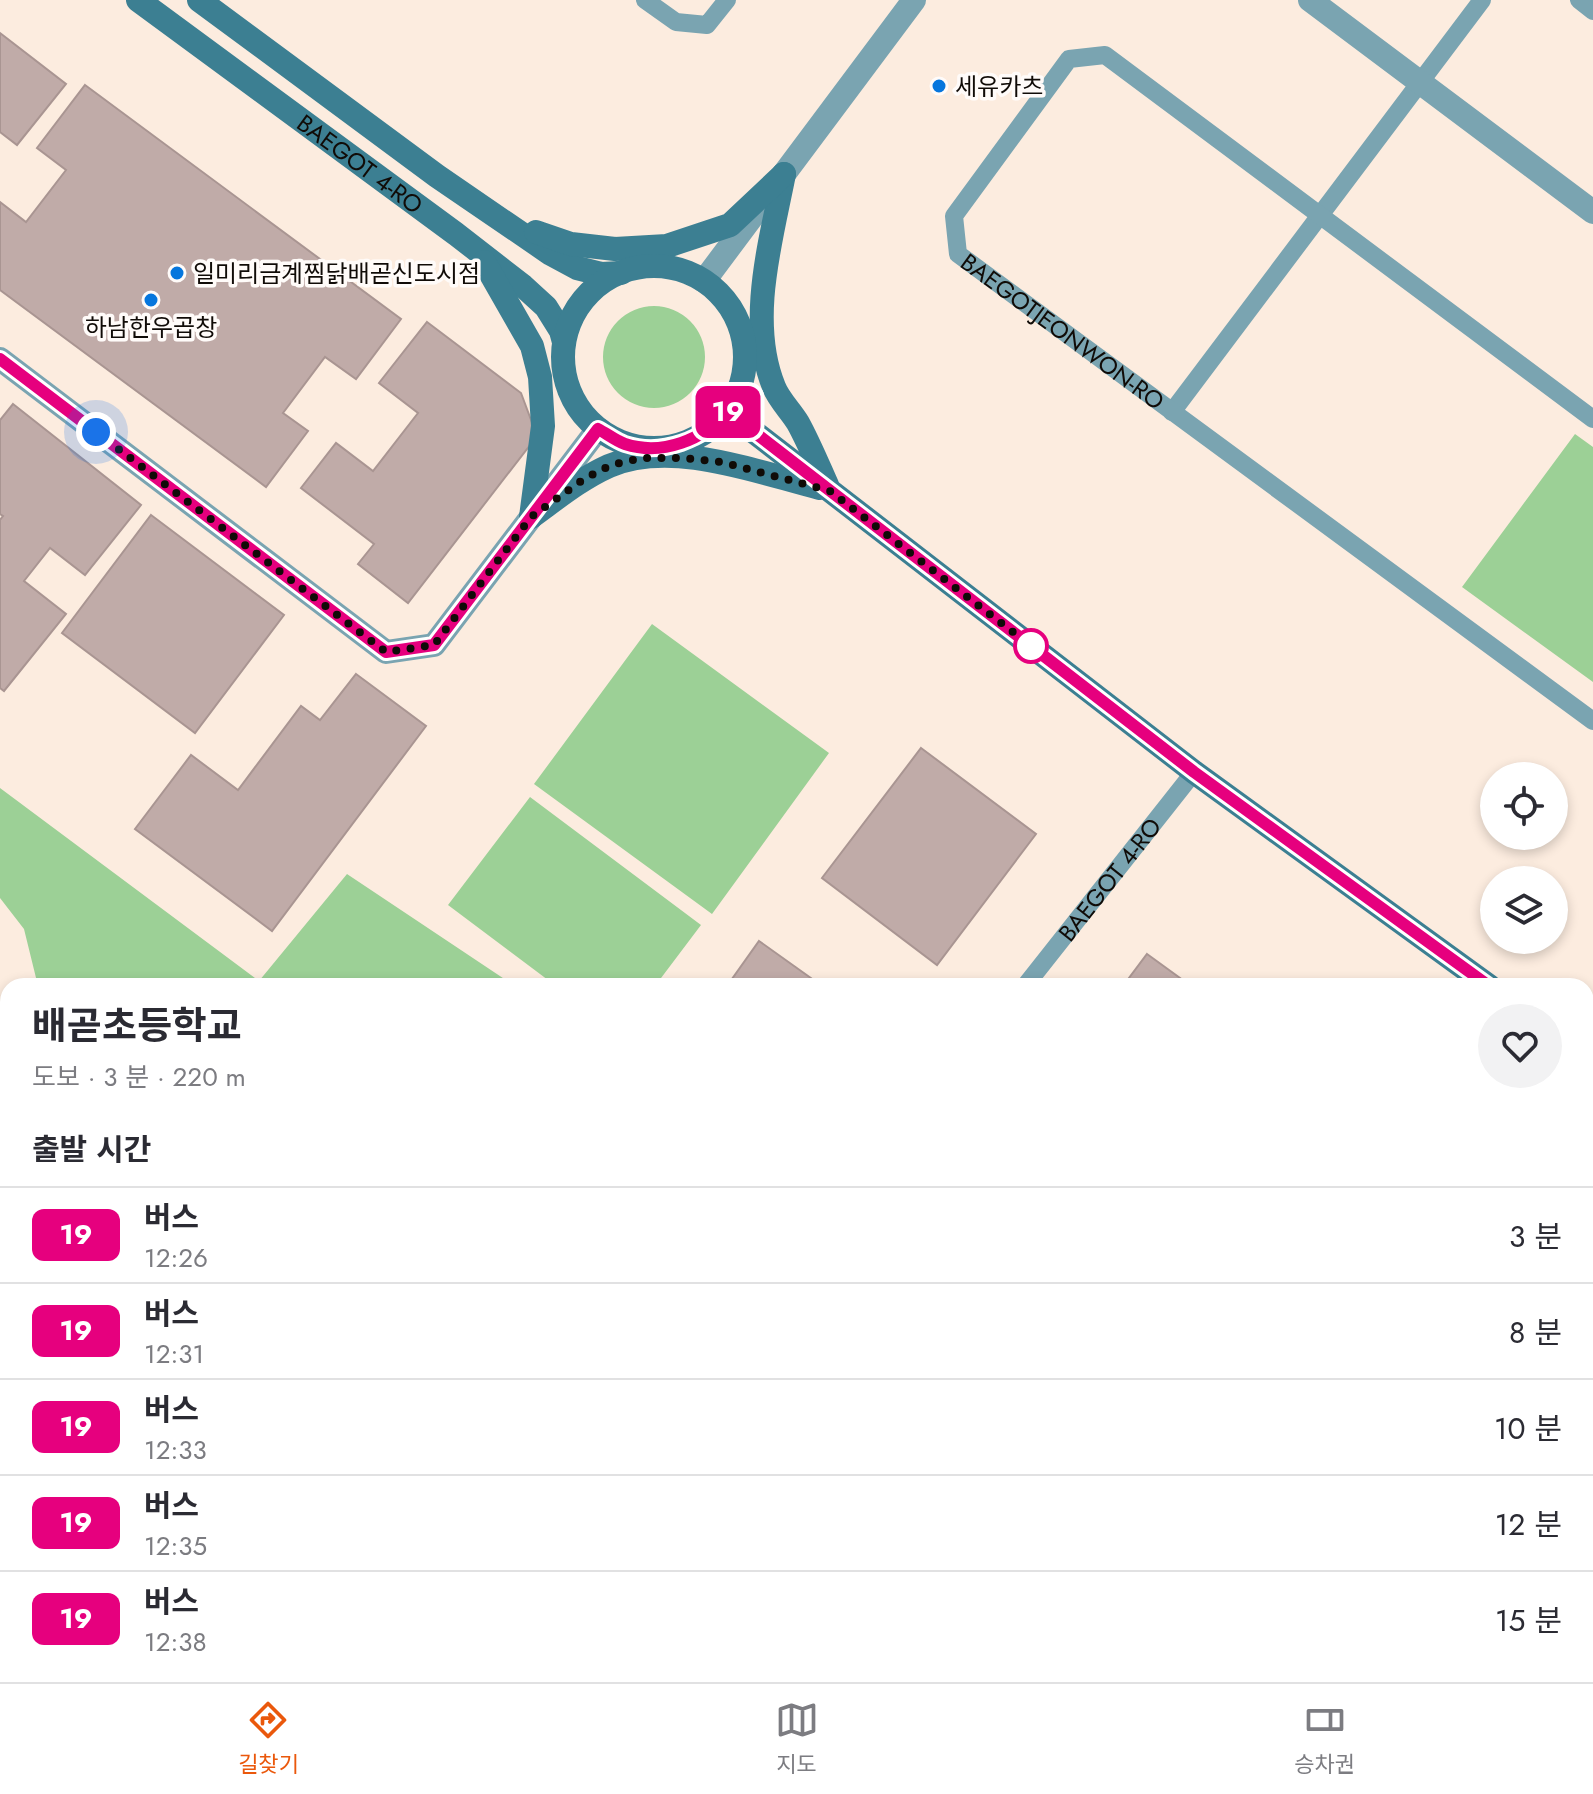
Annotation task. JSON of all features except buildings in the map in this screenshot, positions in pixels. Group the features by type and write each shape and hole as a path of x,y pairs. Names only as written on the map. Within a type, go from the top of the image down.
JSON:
{"main road":[{"name":"BAEGOT 4-RO","path":"138,0 479,252 546,307 561,331 565,375 576,405 598,429 625,444 657,448 689,442 716,425 727,411 735,400 745,370 744,338 734,312 716,289 692,273 665,266 636,267 609,277 586,295 571,319 564,342"},
{"name":"BAEGOT 4-RO","path":"199,0 437,176 505,222 577,268 601,274 621,273"},
{"path":"505,222 571,244 615,249 667,246 730,225 784,174"},
{"path":"784,174 767,268 762,326 765,358 775,390 798,422 830,491"},
{"path":"479,252 532,346 540,377 543,426 531,517"},
{"path":"727,411 1194,772 1478,978"},
{"path":"531,517 584,479 611,465 642,458 722,462 830,491"}],"street":[{"path":"704,281 914,0"},
{"path":"1310,0 1593,212"},
{"path":"0,359 386,652 434,645 598,429"}],"lane":[{"path":"645,0 676,22 707,25 727,0"},
{"name":"BAEGOTJEONWON-RO","path":"1172,412 1482,0"},
{"path":"1579,0 1593,11"},
{"name":"BAEGOTJEONWON-RO","path":"1593,419 1105,55 1069,59 954,216 958,254 1593,721"},
{"name":"BAEGOT 4-RO","path":"1031,978 1194,772"}],"green space":[{"path":"654,306 673,310 690,321 701,338 705,357 701,376 690,393 673,404 654,408 635,404 618,393 607,376 603,357 607,338 618,321 635,310"},
{"path":"1575,434 1593,447 1593,682 1462,587"},
{"path":"652,624 829,753 712,914 534,784"},
{"path":"0,788 255,978 36,978 24,929 0,898"},
{"path":"530,797 701,925 661,978 545,978 448,905"},
{"path":"347,874 503,978 261,978"}],"bus line":[{"name":"19","path":"0,359 386,652 434,645 598,429 625,444 657,448 689,442 716,425 727,411 1194,772 1478,978"}],"place":[{"name":"세유카츠","path":"939,86"},
{"name":"일미리금계찜닭배곧신도시점","path":"177,273"},
{"name":"하남한우곱창","path":"151,300"}],"route":[{"path":"96,432 386,652 434,645 531,517 584,479 611,465 642,458 722,462 830,491 1031,646"}]}
